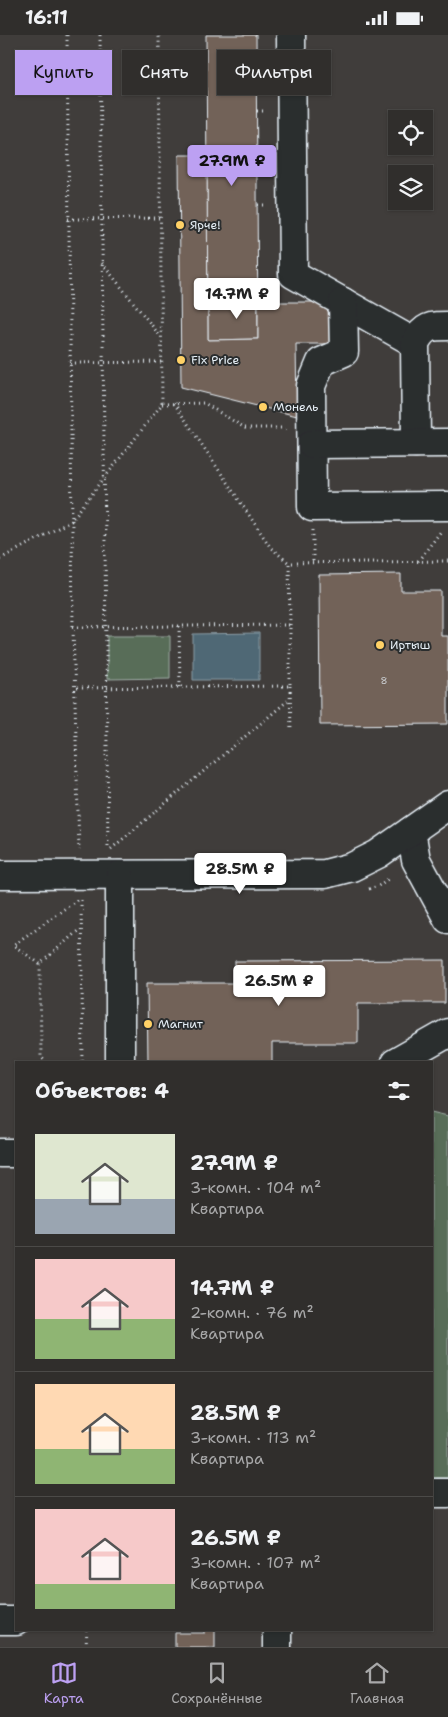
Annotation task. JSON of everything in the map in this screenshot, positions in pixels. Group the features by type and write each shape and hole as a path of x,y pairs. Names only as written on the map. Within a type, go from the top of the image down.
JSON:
{"street":[{"path":"291,35 293,274 415,343"},
{"path":"343,302 344,352 321,362 311,386 312,507 445,518"},
{"path":"416,443 415,343 421,332 431,326 448,326"},
{"path":"312,444 448,443"},
{"path":"0,875 325,874 352,867 378,854 448,805"},
{"path":"411,831 416,860 448,919"},
{"path":"120,875 120,1061"},
{"path":"399,1061 448,1033"},
{"path":"0,1153 15,1153"},
{"path":"433,1493 448,1493"},
{"path":"0,1621 15,1621"},
{"path":"277,1631 277,1647"}],"path":[{"path":"66,35 72,627 79,851"},
{"path":"100,35 108,852 291,698"},
{"path":"0,559 71,521 162,404 159,35"},
{"path":"68,219 161,219"},
{"path":"102,263 162,337"},
{"path":"70,363 162,362"},
{"path":"174,403 271,548 290,563 448,561"},
{"path":"162,404 204,403 245,428 287,428"},
{"path":"312,507 313,563"},
{"path":"418,562 445,518"},
{"path":"290,563 291,731"},
{"path":"72,627 290,625"},
{"path":"180,626 180,687"},
{"path":"74,688 290,686"},
{"path":"40,964 12,945 81,897 83,1061"},
{"path":"45,1061 41,1057 40,964 81,928"},
{"path":"86,1647 87,1631"}],"green space":[{"path":"107,636 170,636 170,678 107,679"},
{"path":"433,1112 448,1116 448,1478 433,1478"}],"water":[{"path":"259,633 259,680 193,680 193,634"}],"building":[{"path":"206,35 256,35 256,50 217,50 217,95 256,95 258,339 208,340"},
{"path":"179,155 207,155 208,340 258,339 258,302 332,302 332,344 296,344 297,416 181,387"},
{"path":"401,574 401,591 441,591 441,636 448,636 448,724 320,725 319,575"},
{"path":"445,960 445,1003 358,1003 358,1043 272,1043 272,1061 148,1061 147,983 235,983 235,961"},
{"path":"205,1631 215,1631 215,1647 175,1647 175,1633 205,1633"}],"place":[{"name":"Ярче!","path":"180,225"},
{"name":"Fix Price","path":"181,360"},
{"name":"Монель","path":"263,407"},
{"name":"Иртыш","path":"380,645"},
{"name":"Магнит","path":"148,1024"}]}
